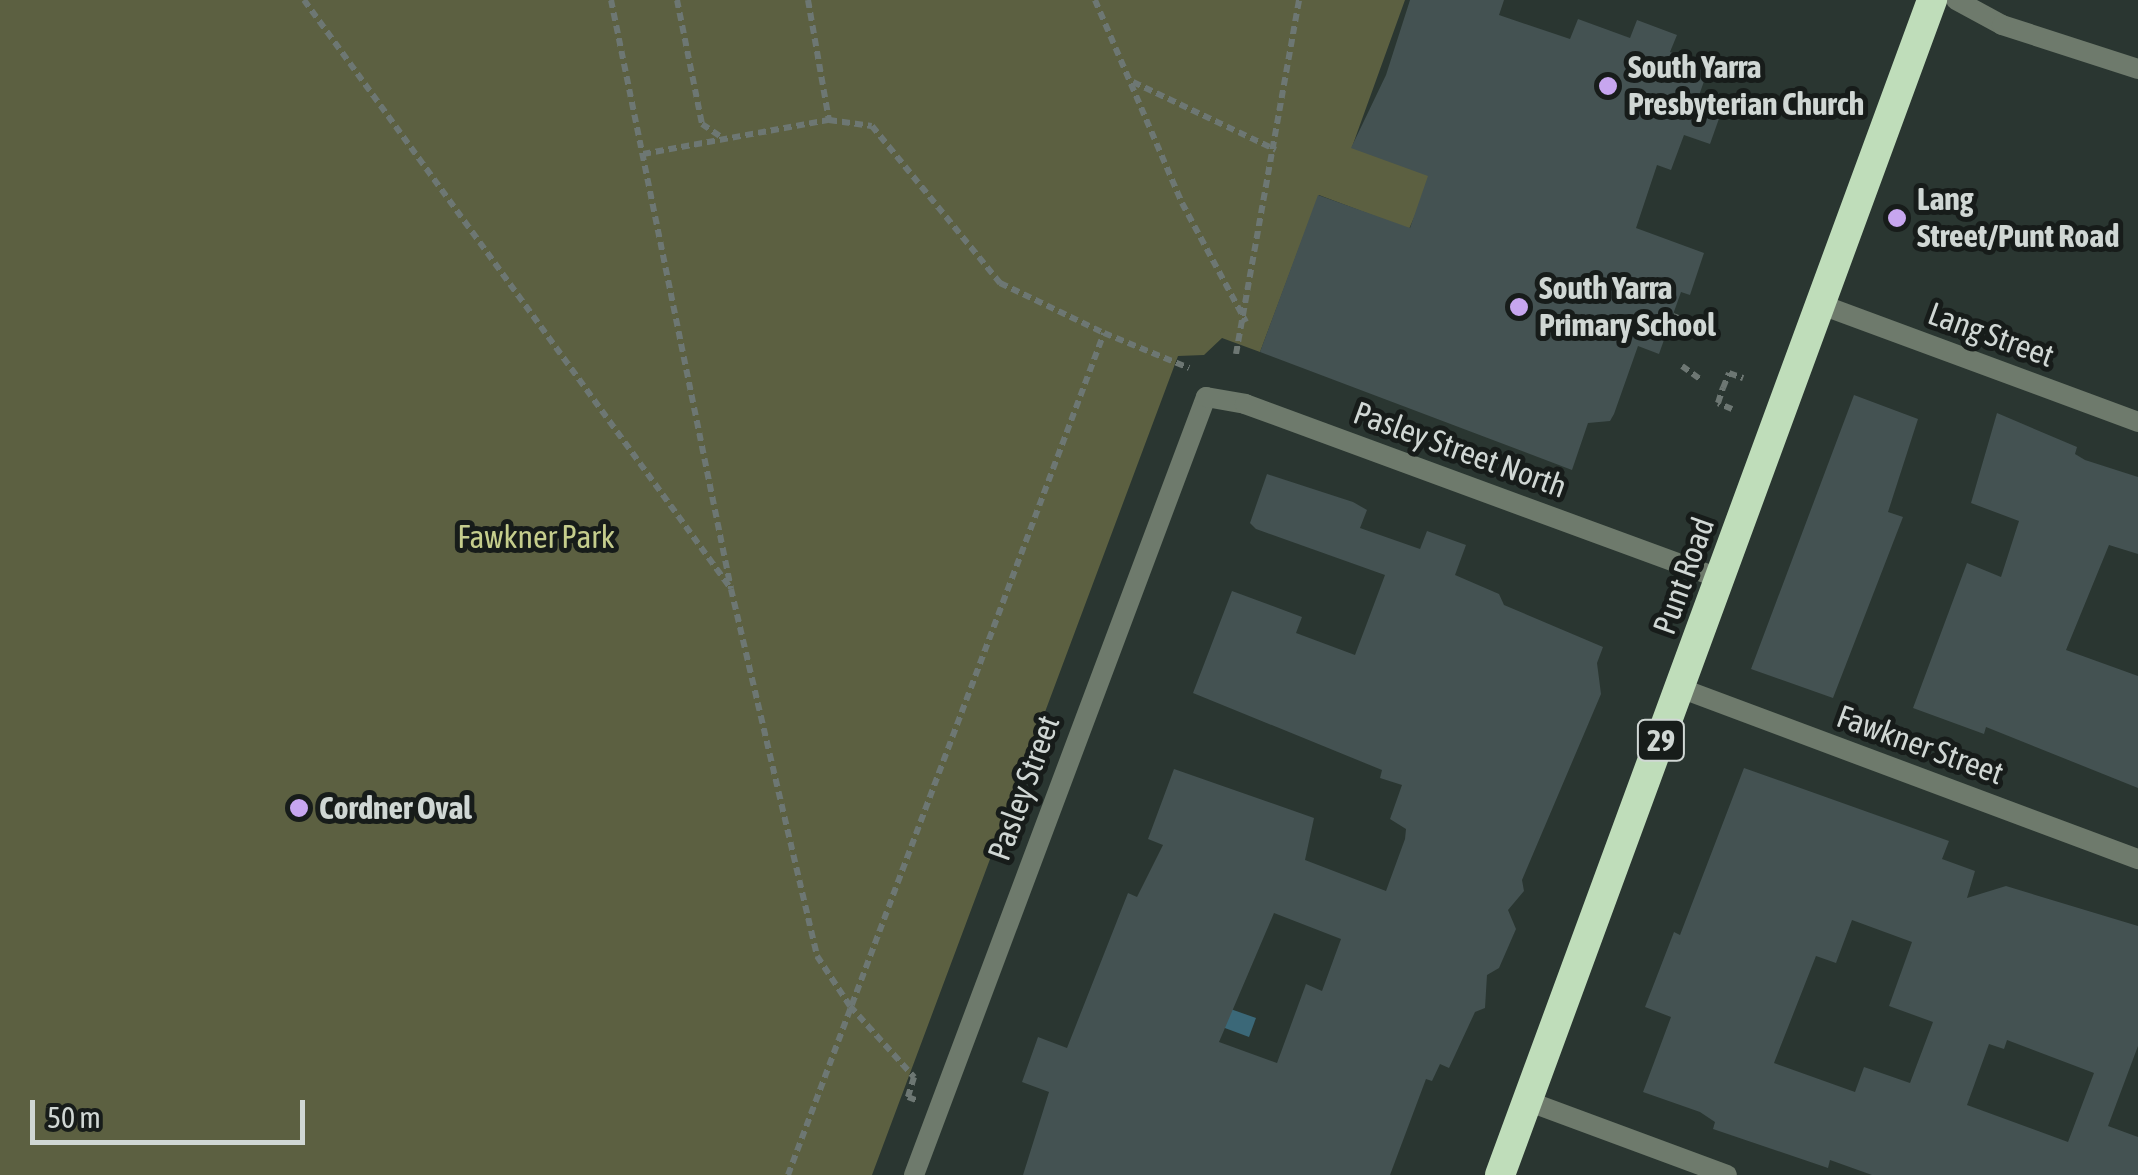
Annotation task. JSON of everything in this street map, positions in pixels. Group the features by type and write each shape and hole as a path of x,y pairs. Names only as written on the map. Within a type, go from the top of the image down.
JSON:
{"highway":[{"name":"Punt Road","path":"1500,1175 1932,0"}],"street":[{"path":"1956,0 2002,24 2138,69"},
{"name":"Lang Street","path":"1822,305 2138,422"},
{"name":"Pasley Street North","path":"1192,423 1202,401 1220,396 1721,578"},
{"name":"Pasley Street","path":"914,1175 1192,423"},
{"name":"Fawkner Street","path":"1680,688 2138,859"},
{"path":"1527,1101 1727,1175"}],"path":[{"path":"304,0 731,589"},
{"path":"611,0 731,589 816,956 850,1006 914,1078 908,1097 914,1099"},
{"path":"678,0 702,124 724,138"},
{"path":"808,0 829,120"},
{"path":"1095,0 1182,204 1246,324"},
{"path":"1236,354 1246,324 1300,0"},
{"path":"1132,82 1276,150"},
{"path":"642,154 829,120 872,126 890,142 987,270 1018,296 1189,368"},
{"path":"1672,316 1706,328"},
{"path":"788,1175 1104,333"},
{"path":"1682,366 1700,379"},
{"path":"1732,408 1718,404 1722,387 1729,373 1743,378"}],"green space":[{"name":"Fawkner Park","path":"0,0 1405,0 1352,147 1441,157 1409,229 1319,195 1260,352 1222,338 1204,355 1178,356 872,1175 0,1175"}],"water":[{"path":"1205,1000 1256,1018 1249,1037 1198,1018"}],"building":[{"name":"South Yarra Primary School","path":"1410,0 1504,0 1499,15 1570,39 1578,19 1630,38 1637,20 1677,35 1670,52 1709,67 1696,104 1721,113 1710,144 1684,135 1671,170 1657,165 1636,228 1704,253 1690,295 1681,292 1659,354 1638,346 1614,414 1610,421 1588,423 1572,470 1260,352 1318,195 1410,228 1428,176 1351,148 1386,75"},
{"path":"1854,395 1918,419 1888,512 1903,517 1833,698 1751,669"},
{"path":"1997,413 2077,447 2075,454 2085,460 2138,477 2138,554 2109,545 2066,650 2138,676 2138,788 1986,727 1984,734 1913,708 1967,563 2001,577 2019,521 1971,503"},
{"path":"1267,474 1367,510 1360,528 1420,549 1427,531 1466,545 1455,575 1499,594 1504,605 1603,647 1597,663 1601,694 1522,880 1524,891 1508,910 1516,929 1499,968 1487,975 1485,1008 1475,1012 1449,1068 1440,1064 1432,1081 1426,1079 1390,1175 1023,1175 1049,1092 1022,1082 1038,1037 1067,1048 1128,893 1137,897 1163,845 1148,839 1174,769 1314,818 1305,860 1386,891 1405,839 1406,829 1390,819 1402,785 1380,778 1382,770 1193,693 1232,591 1302,617 1296,633 1355,655 1385,575 1256,529 1250,523","holes":["1274,913 1341,939 1322,991 1306,984 1277,1063 1219,1042"]},
{"path":"1744,768 1949,841 1942,859 1975,871 1967,898 2006,886 2138,926 2138,1046 2108,1126 2138,1137 2138,1175 1872,1175 1830,1160 1828,1168 1713,1129 1715,1122 1700,1112 1643,1092 1671,1017 1645,1007 1674,932 1680,935","holes":["1852,920 1912,942 1889,1006 1933,1022 1910,1083 1864,1067 1855,1092 1774,1063 1816,956 1836,963","2007,1040 2094,1073 2068,1142 1967,1105 1989,1044 2004,1049"]}],"place":[{"name":"South Yarra Presbyterian Church","path":"1608,86"},
{"name":"Lang Street/Punt Road","path":"1897,218"},
{"name":"South Yarra Primary School","path":"1519,307"},
{"name":"Cordner Oval","path":"299,808"}]}
